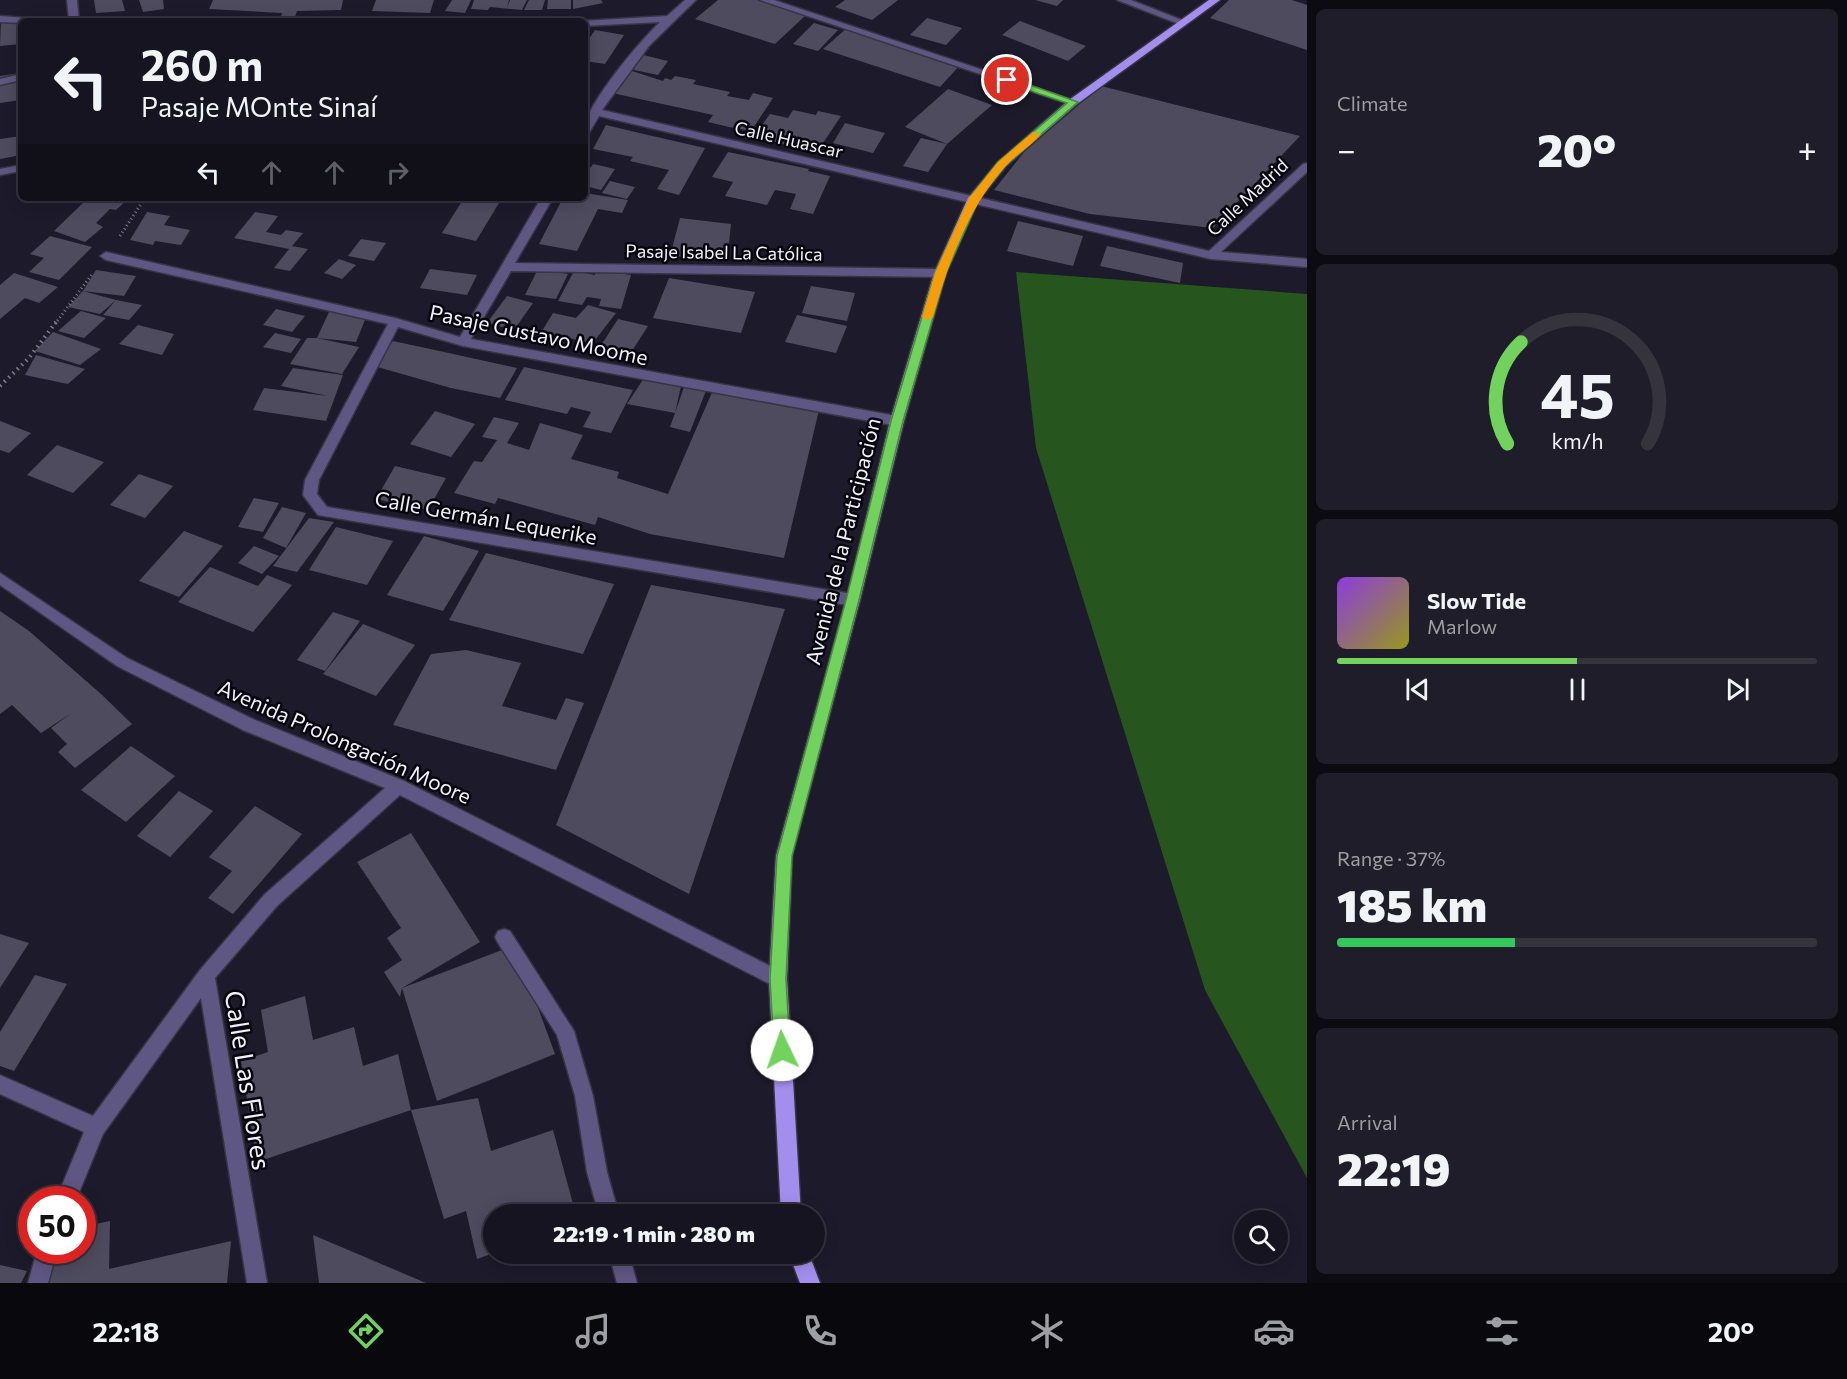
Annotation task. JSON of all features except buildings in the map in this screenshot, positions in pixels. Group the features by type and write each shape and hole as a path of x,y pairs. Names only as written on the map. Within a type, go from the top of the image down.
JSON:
{"main road":[{"name":"Avenida de la Participación","path":"790,1204 778,979 784,856 853,600 897,421 940,273 974,198 1002,164 1073,102 1215,0"},
{"path":"803,1264 810,1283"}],"street":[{"path":"72,0 74,18"},
{"path":"588,124 597,105 667,19 691,0"},
{"path":"765,0 1073,102"},
{"path":"1122,0 1182,22"},
{"path":"0,19 18,20"},
{"path":"588,23 667,19"},
{"path":"0,82 18,78"},
{"name":"Calle Huascar","path":"597,105 1211,255 1307,263"},
{"name":"Calle Madrid","path":"1211,255 1307,166"},
{"path":"0,172 18,169"},
{"path":"463,342 545,201"},
{"name":"Pasaje Gustavo Moome","path":"106,256 396,322 463,342 897,421"},
{"name":"Pasaje Isabel La Católica","path":"508,267 940,273"},
{"name":"Calle Germán Lequerike","path":"396,322 312,480 310,495 323,511 853,600"},
{"name":"Avenida Prolongación Moore","path":"0,578 122,662 249,725 398,786 778,979"},
{"name":"Calle Las Flores","path":"257,1283 206,976 271,900 398,786"},
{"path":"504,937 565,1032 584,1096 597,1172 606,1204"},
{"path":"72,1186 96,1127 206,976"},
{"path":"0,1084 96,1127"},
{"path":"38,1283 43,1264"},
{"path":"622,1264 627,1283"}],"path":[{"path":"0,386 29,358 106,256 143,201"}],"green space":[{"path":"1016,272 1307,294 1307,1178 1205,990 1036,448"}],"slow traffic":[{"path":"928,317 940,273 974,198 1002,164 1036,134"}],"route":[{"path":"782,1050 778,979 784,856 853,600 897,421 940,273 974,198 1002,164 1073,102 1007,80"}]}
